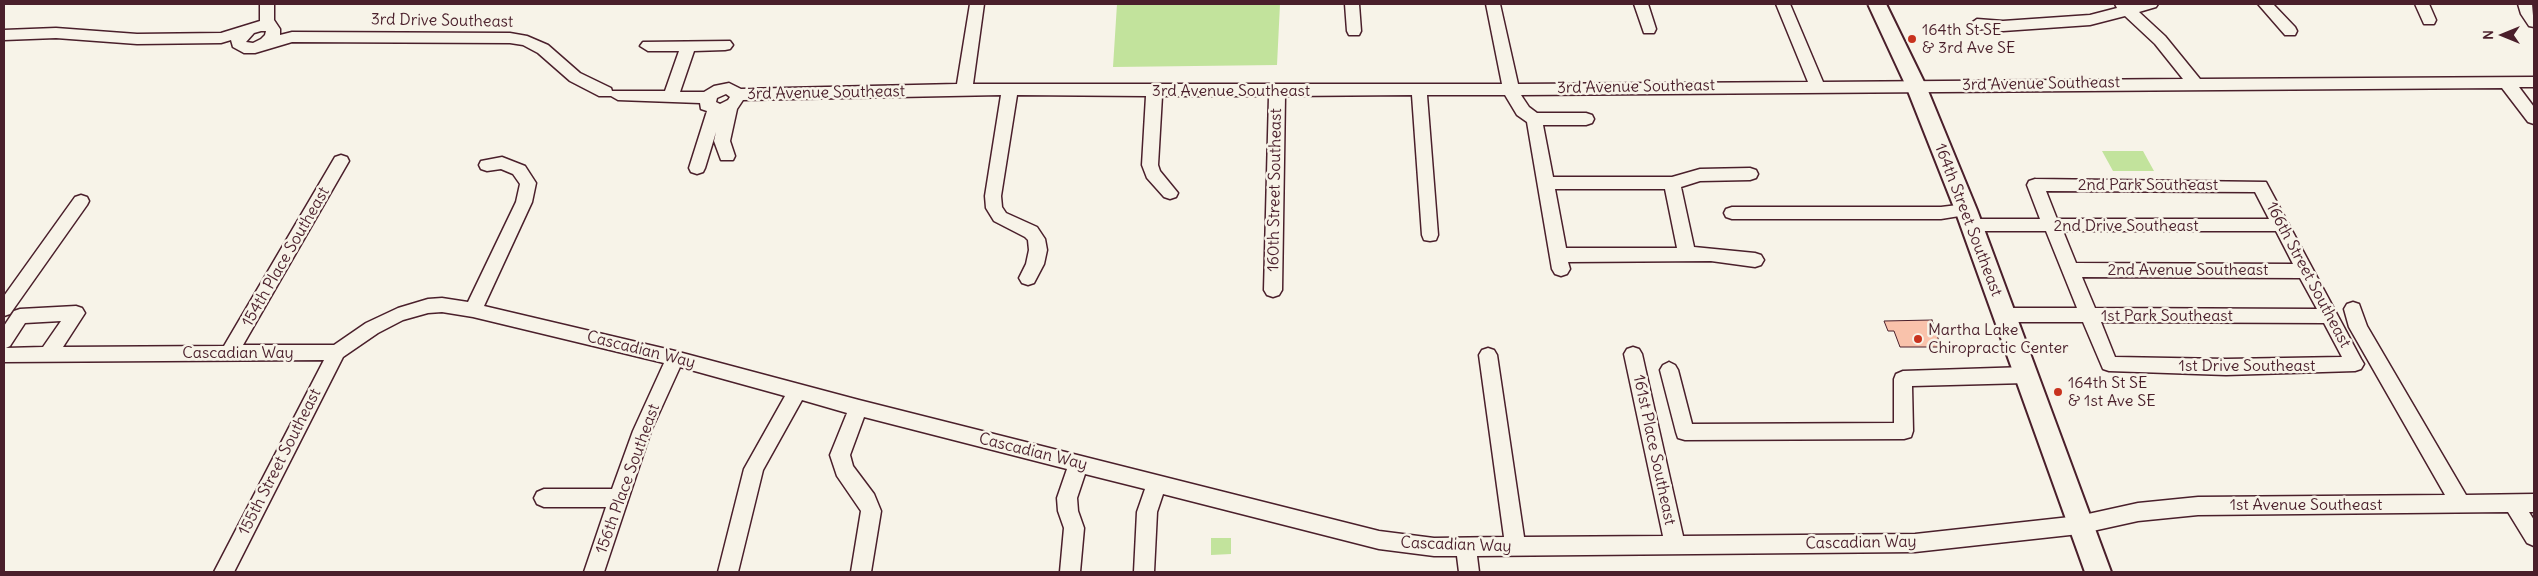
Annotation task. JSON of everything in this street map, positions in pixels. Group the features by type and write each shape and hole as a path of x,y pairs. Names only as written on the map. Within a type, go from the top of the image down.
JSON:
{"main road":[{"name":"164th Street Southeast","path":"1877,4 1916,86 1968,218 2098,572"}],"street":[{"path":"964,89 977,4"},
{"path":"1352,4 1354,31"},
{"path":"1493,4 1511,88 1524,111 1534,119 1586,118"},
{"path":"1641,4 1649,29"},
{"path":"1783,4 1817,86"},
{"path":"1978,24 2003,26 2090,20 2124,6 2151,4"},
{"path":"2265,4 2290,31"},
{"path":"2422,4 2429,20"},
{"path":"2525,4 2526,11 2534,22"},
{"path":"2124,6 2160,40 2195,83"},
{"path":"266,43 273,36 267,8"},
{"path":"244,36 267,8"},
{"path":"4,35 56,33 138,39 221,38 244,36 261,26 272,28"},
{"name":"3rd Drive Southeast","path":"272,28 292,37"},
{"name":"3rd Drive Southeast","path":"244,36 255,48 266,43 292,37 510,38 526,41 543,49 575,77 612,93"},
{"path":"648,46 725,45"},
{"path":"671,96 688,46"},
{"path":"2506,82 2534,118"},
{"name":"3rd Avenue Southeast","path":"612,93 671,96 723,102 964,89 1276,91 2534,82"},
{"path":"1419,89 1430,235"},
{"path":"1010,90 993,196 994,208 1000,217 1031,232 1036,239 1038,250 1035,264 1028,278"},
{"path":"1154,91 1150,165 1153,174 1170,194"},
{"name":"160th Street Southeast","path":"1273,290 1276,91"},
{"path":"723,102 722,141 727,156"},
{"path":"697,168 723,102"},
{"path":"1534,119 1560,262 1686,254 1711,254 1723,258 1755,260"},
{"name":"154th Place Southeast","path":"230,352 342,161"},
{"path":"472,310 524,202 528,183 520,170 502,164 487,165"},
{"path":"1547,183 1672,183 1700,175 1750,174"},
{"path":"1672,183 1686,254"},
{"name":"2nd Park Southeast","path":"2052,226 2035,184 2260,186"},
{"name":"166th Street Southeast","path":"2260,186 2356,364"},
{"path":"4,309 81,201"},
{"name":"2nd Drive Southeast","path":"1732,213 1941,213 1968,218 2052,226 2281,225"},
{"path":"2052,226 2089,316"},
{"name":"2nd Avenue Southeast","path":"2070,270 2306,271"},
{"name":"Cascadian Way","path":"4,355 337,352 372,328 398,315 428,306 442,305 472,310 675,358 797,392 1378,540 1434,547 1466,548 1915,543 2080,525"},
{"path":"2353,309 2358,327 2461,504"},
{"path":"4,341 20,316 76,313 48,355"},
{"name":"1st Park Southeast","path":"2004,315 2330,316"},
{"name":"1st Drive Southeast","path":"2089,316 2109,364 2226,368 2356,364"},
{"name":"155th Street Southeast","path":"224,572 337,352"},
{"name":"161st Place Southeast","path":"1633,354 1675,546"},
{"path":"1488,355 1516,548"},
{"name":"156th Place Southeast","path":"597,572 642,432 675,358"},
{"path":"1669,370 1685,432 1904,431 1903,379 2026,375"},
{"path":"728,572 754,468 797,392"},
{"path":"859,408 849,426 840,455 844,470 868,500 871,511 861,572"},
{"path":"1070,572 1074,528 1068,511 1067,498 1078,464"},
{"path":"1144,572 1147,512 1157,484"},
{"path":"544,498 620,498"},
{"name":"1st Avenue Southeast","path":"2080,525 2138,512 2198,506 2534,503"},
{"path":"2514,504 2534,538"},
{"path":"1466,548 1469,572"}],"green space":[{"path":"1117,4 1280,4 1277,65 1113,67"},
{"path":"2102,151 2143,151 2154,171 2113,171"},
{"path":"1211,538 1231,538 1231,554 1211,555"}],"building":[{"name":"Martha Lake Chiropractic Center","path":"1932,320 1941,347 1900,347 1894,331 1888,331 1884,321"}],"place":[{"name":"164th St SE & 3rd Ave SE","path":"1912,39"},
{"name":"Martha Lake Chiropractic Center","path":"1918,339"},
{"name":"164th St SE & 1st Ave SE","path":"2058,392"}]}
